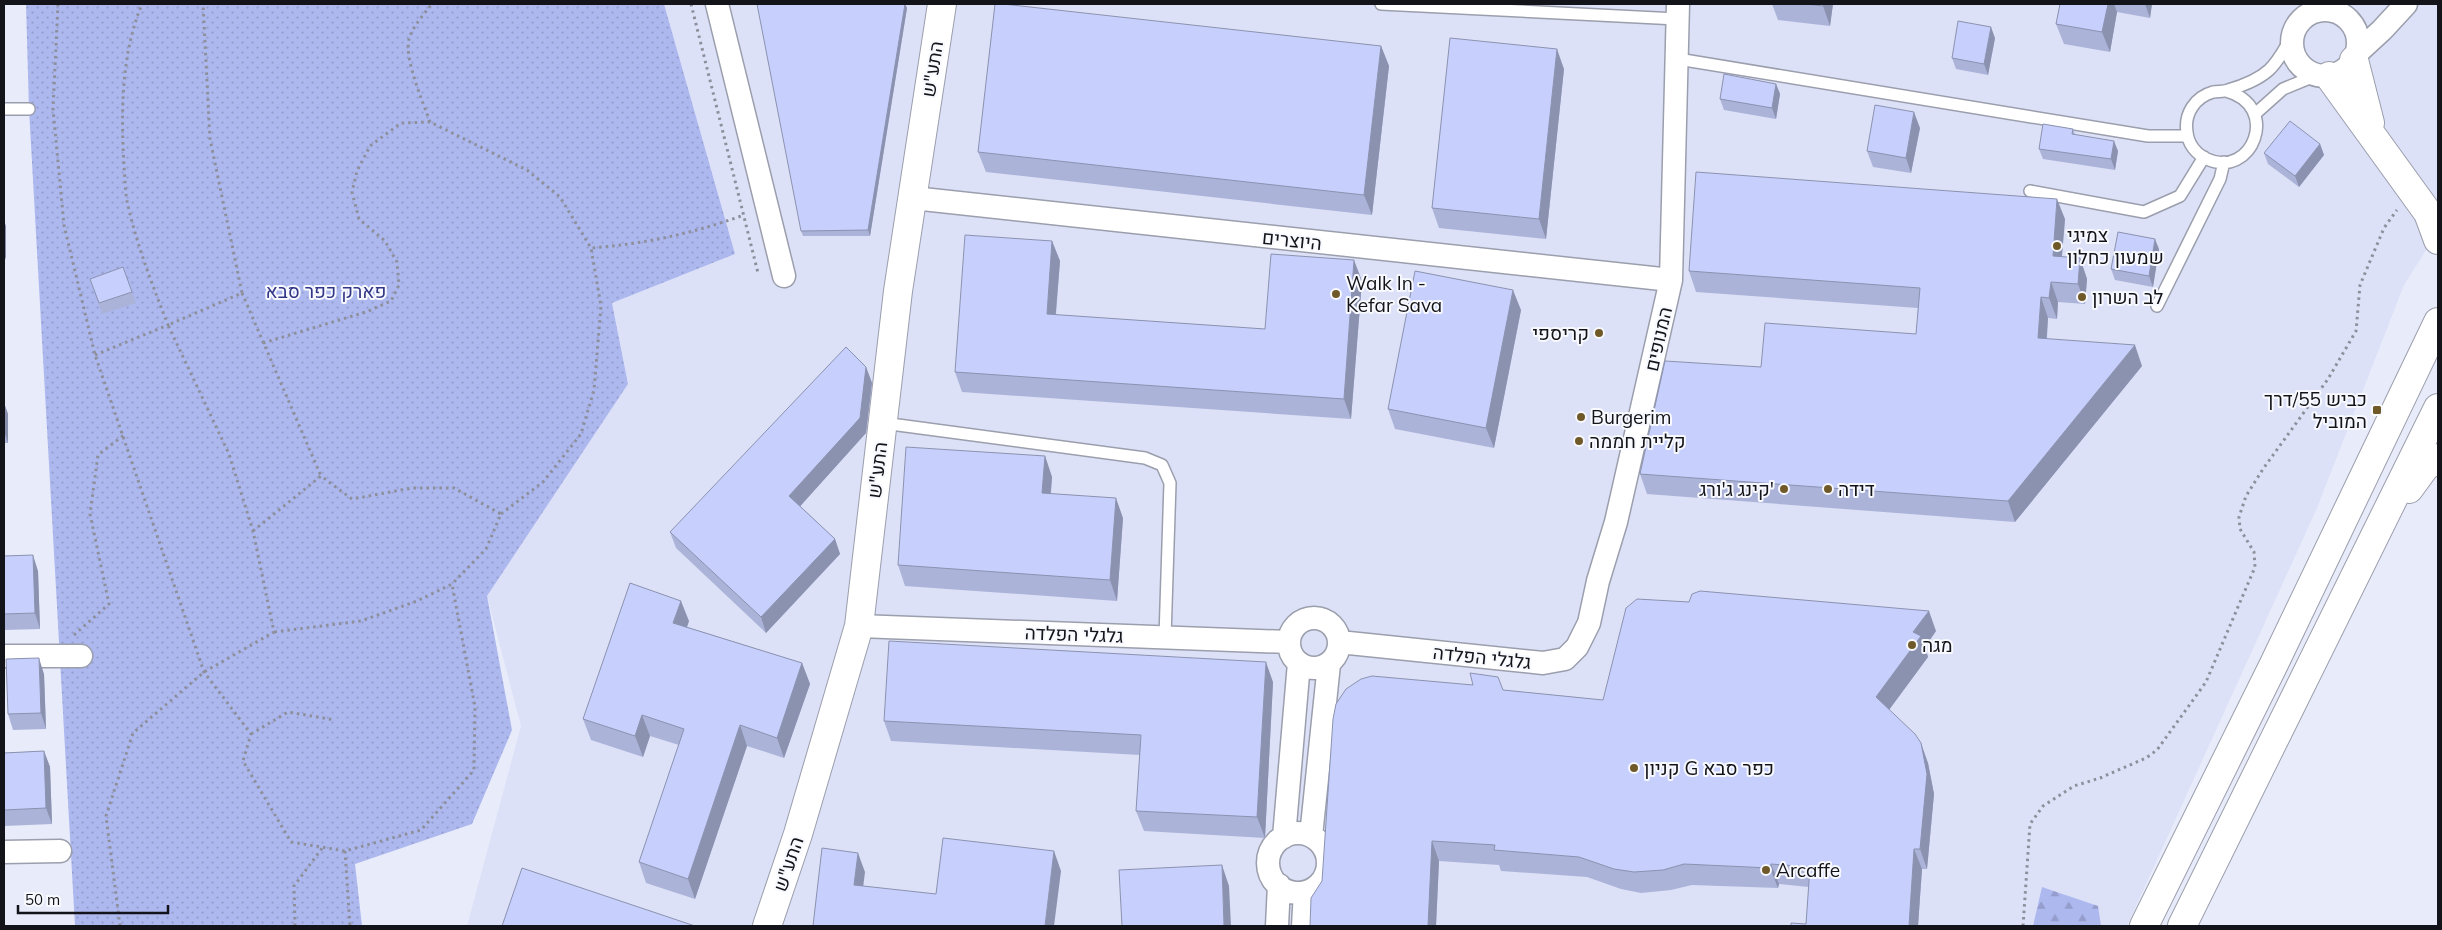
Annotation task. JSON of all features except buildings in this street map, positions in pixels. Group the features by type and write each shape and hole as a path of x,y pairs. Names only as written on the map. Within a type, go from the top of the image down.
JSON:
{"main road":[{"name":"התע\"ש","path":"767,926 798,834 859,626 898,291 942,4"},
{"path":"2356,56 2372,135"},
{"path":"2323,75 2372,135 2428,212 2438,240"},
{"path":"2407,184 2438,196"},
{"path":"2144,926 2273,666 2435,327 2438,306"},
{"path":"2182,926 2438,408"},
{"path":"2370,543 2425,467 2438,458"}],"street":[{"path":"717,4 784,276"},
{"path":"2405,4 2339,73 2323,75 2307,71 2300,64 2292,45 2297,21 2304,17 2320,10 2379,18 2405,4"},
{"name":"המנופים","path":"1565,659 1578,647 1589,623 1598,581 1616,522 1671,280 1678,59 1677,11"},
{"path":"2341,12 2358,37 2356,56"},
{"name":"היוצרים","path":"913,198 1671,280"},
{"path":"1312,836 1329,664 1338,651 1339,642 1333,626 1318,618 1301,621 1294,626 1288,642 1292,657 1299,663 1313,669 1329,664"},
{"name":"גלגלי הפלדה","path":"859,626 1288,642"},
{"name":"גלגלי הפלדה","path":"1339,642 1543,663 1565,659"},
{"path":"4,656 80,656"},
{"path":"1284,837 1299,663"},
{"path":"1303,834 1312,836 1325,849 1328,867 1320,884 1305,892 1286,890 1278,885 1269,869 1269,860 1277,843 1284,837 1303,834"},
{"path":"4,852 60,851"},
{"path":"1277,926 1278,885"},
{"path":"1303,926 1305,892"}],"lane":[{"path":"1381,4 1677,11"},
{"path":"2226,91 2244,98 2255,114 2256,135 2252,144 2242,156 2224,162 2217,162 2204,157 2191,146 2186,126 2192,107 2207,94 2226,91 2248,83 2270,70 2297,21"},
{"path":"1678,59 2148,136 2187,136"},
{"path":"2255,114 2282,89 2323,75"},
{"path":"4,109 29,109"},
{"path":"2030,191 2144,212 2180,196 2204,157"},
{"path":"2157,306 2220,179 2224,162"},
{"path":"883,423 1145,458 1162,465 1170,483 1166,637"}],"path":[{"path":"58,4 53,109 64,226 95,355 204,672 251,734"},
{"path":"142,4 135,20 124,82 123,147 126,199 147,272 168,324 229,454 253,531 274,632"},
{"path":"203,4 210,139 242,293 321,476 352,499 412,488 454,488 501,514"},
{"path":"430,122 411,62 409,41 419,20 432,4"},
{"path":"691,4 758,273"},
{"path":"120,926 106,816 133,733 204,672 274,632 362,621 417,600 452,584 486,549 501,514 543,482 580,434 594,390 601,306 591,248 560,197 527,170 430,122 401,123 370,146 357,171 352,192 359,218 385,242 397,262 399,285 391,302 366,312 263,343"},
{"path":"2023,926 2030,824 2038,812 2043,806 2074,786 2100,778 2146,758 2157,750 2206,682 2255,567 2254,552 2240,529 2239,517 2246,496 2263,469 2328,379 2356,331 2360,284 2384,228 2407,184"},
{"path":"591,248 634,245 668,239 744,215"},
{"path":"95,355 242,293"},
{"path":"80,656 73,633 109,604 90,514 98,455 124,435"},
{"path":"253,531 321,476"},
{"path":"334,720 288,712 251,734 243,761 291,842 345,852 421,830 474,770 474,707 452,584"},
{"path":"295,926 294,886 323,847"},
{"path":"345,852 350,926"}],"shaded area":[{"path":"664,4 2438,4 2438,231 2404,285 2317,508 2127,926 467,926 521,726 487,596 628,384 612,303 735,254"}],"green space":[{"name":"פארק כפר סבא","path":"26,4 664,4 735,254 612,303 628,384 487,596 512,730 472,824 355,864 362,926 75,926 29,109"},
{"path":"2042,887 2098,906 2101,926 2033,926"}],"place":[{"name":"צמיגי שמעון כחלון","path":"2057,246"},
{"name":"Walk In - Kefar Sava","path":"1336,294"},
{"name":"לב השרון","path":"2082,297"},
{"name":"קריספי","path":"1599,333"},
{"name":"כביש 55/דרך המוביל","path":"2377,410"},
{"name":"Burgerim","path":"1581,417"},
{"name":"קליית חממה","path":"1579,441"},
{"name":"קינג ג'ורג'","path":"1784,489"},
{"name":"דידה","path":"1828,489"},
{"name":"מגה","path":"1912,645"},
{"name":"קניון G כפר סבא","path":"1634,768"},
{"name":"Arcaffe","path":"1766,870"}]}
